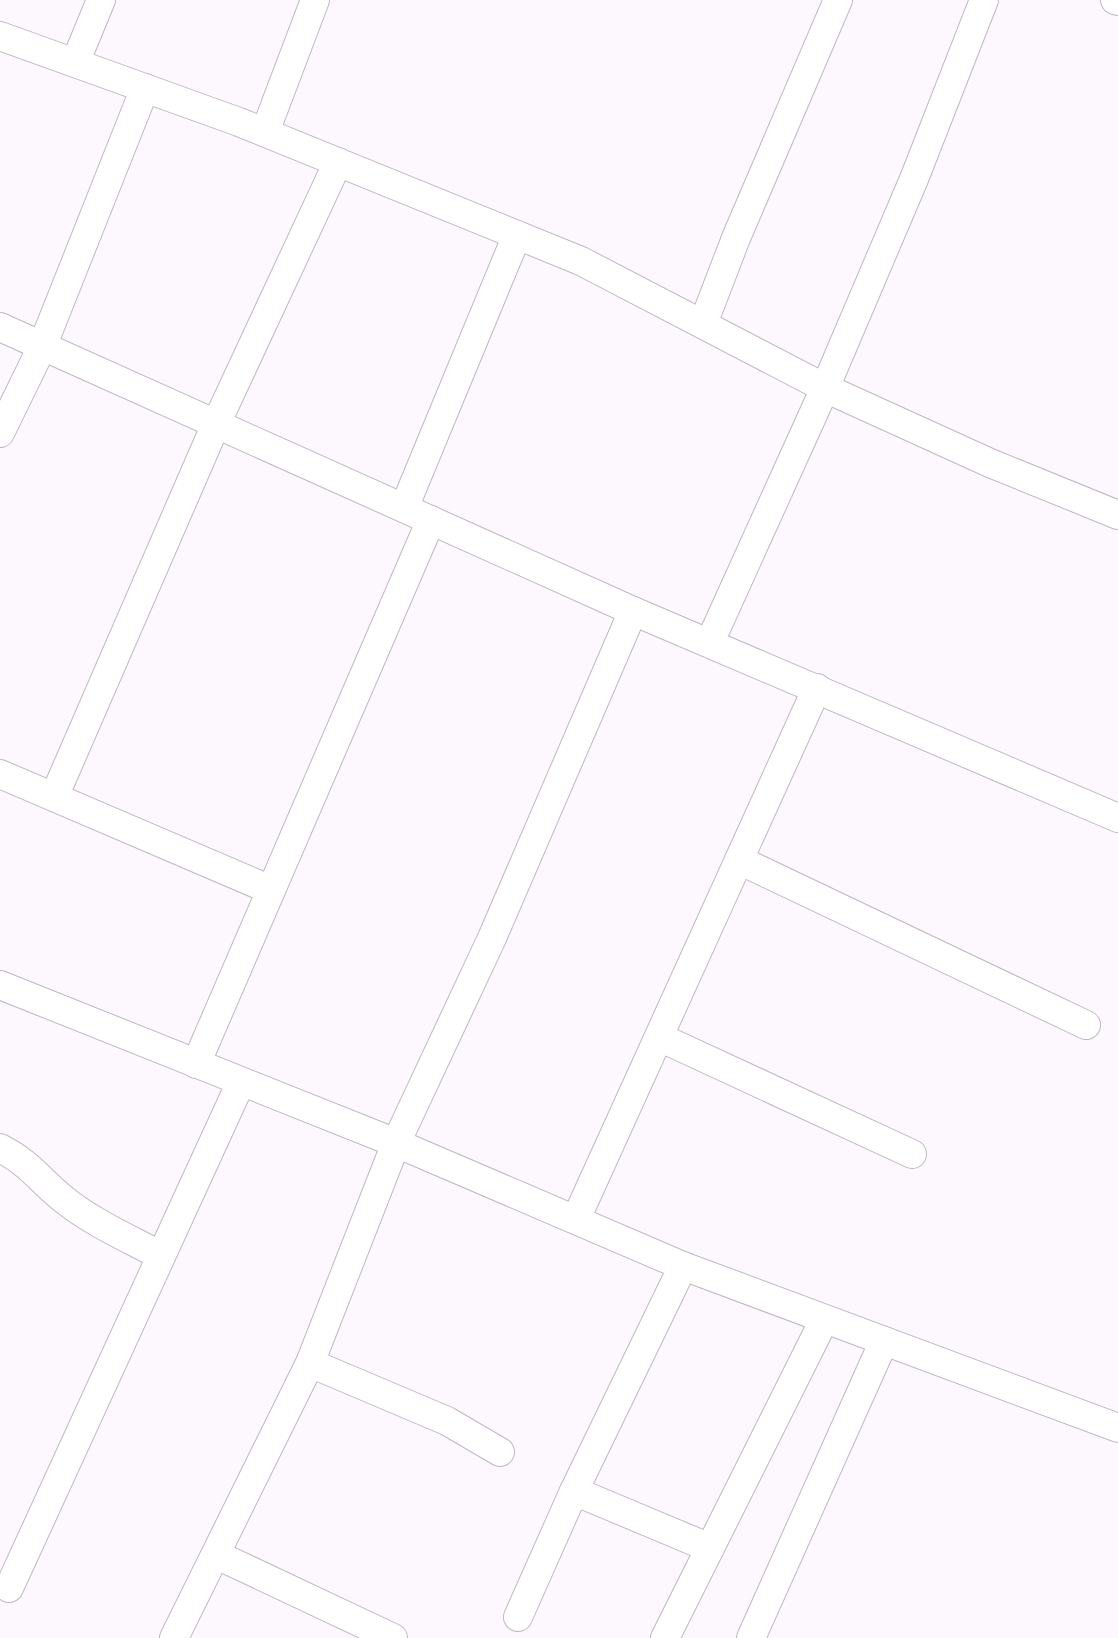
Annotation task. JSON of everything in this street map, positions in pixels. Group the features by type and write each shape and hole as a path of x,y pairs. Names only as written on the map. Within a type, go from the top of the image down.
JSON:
{"street":[{"path":"75,63 100,0"},
{"path":"265,132 315,0"},
{"path":"703,324 736,238 838,0"},
{"path":"710,642 825,388 914,179 984,0"},
{"path":"0,36 265,132 581,261 825,388 990,463 1118,515"},
{"path":"0,434 42,347 145,88"},
{"path":"54,797 216,424 338,162"},
{"path":"404,508 517,235"},
{"path":"0,327 634,611 818,688 1118,818"},
{"path":"196,1064 431,520"},
{"path":"174,1638 310,1363 396,1143 492,938 634,611"},
{"path":"576,1219 818,688"},
{"path":"0,774 271,890"},
{"path":"740,860 1086,1025"},
{"path":"0,985 396,1143 684,1266 824,1320 884,1340 1118,1428"},
{"path":"659,1038 912,1154"},
{"path":"9,1588 241,1082"},
{"path":"0,1148 20,1158 62,1198 85,1214 161,1256"},
{"path":"518,1617 574,1491 684,1266"},
{"path":"664,1638 824,1320"},
{"path":"752,1638 884,1340"},
{"path":"310,1363 447,1421 500,1452"},
{"path":"574,1491 710,1548"},
{"path":"217,1554 393,1638"}]}
